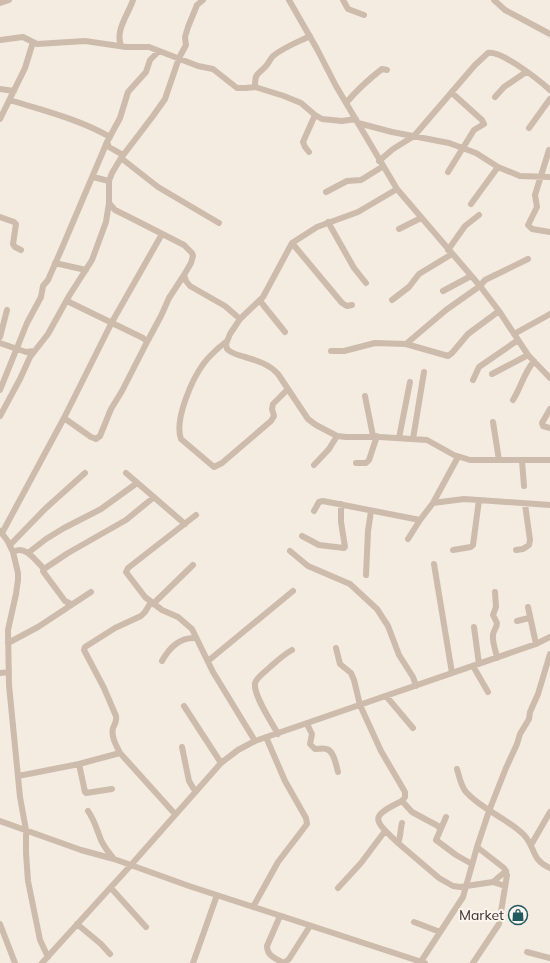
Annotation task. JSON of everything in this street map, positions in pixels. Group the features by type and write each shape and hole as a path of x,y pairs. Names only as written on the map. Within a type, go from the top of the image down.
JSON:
{"street":[{"path":"0,3 9,0"},
{"path":"121,46 120,27 133,0"},
{"path":"0,416 14,390 28,354 34,351 48,334 96,251 107,216 109,203 109,181 116,165 165,99 179,58 186,46 186,34 197,5 203,0"},
{"path":"289,0 336,86 396,189 480,286 499,311 528,355 550,378"},
{"path":"342,0 348,9 364,15"},
{"path":"494,0 505,10 550,34"},
{"path":"255,87 255,79 257,75 273,56 310,36"},
{"path":"0,40 23,38 40,44 86,41 121,46 142,46 198,66 213,69 237,88 255,87 284,96 296,101 315,115 327,120 356,119 392,132 449,143 476,153 498,167 520,176 550,177"},
{"path":"0,119 25,68 32,42"},
{"path":"14,390 1,387 18,349 27,323 41,297 43,286 48,280 120,118 128,92 146,72 150,60 159,51"},
{"path":"326,192 347,181 361,180 381,164 393,149 414,136 452,94 475,65 488,53 496,53 509,60 550,90"},
{"path":"346,103 369,79 382,69 387,70"},
{"path":"495,97 507,85 526,72"},
{"path":"0,90 14,91"},
{"path":"448,172 474,130 482,126 484,122 452,94"},
{"path":"529,128 550,99"},
{"path":"10,100 64,116 108,144 153,184 219,223"},
{"path":"309,152 303,142 315,115"},
{"path":"549,150 535,195 537,207 528,225 532,229 550,232"},
{"path":"471,204 498,167"},
{"path":"93,177 109,181"},
{"path":"396,189 358,212 316,227 292,243 260,302 240,320 230,334 226,347 231,352 267,364 278,374 308,419 337,436 375,436 430,441 458,457 476,461 550,460"},
{"path":"64,418 91,437 96,439 100,436 111,409 122,391 146,339 161,316 171,294 179,283 185,278 192,260 192,253 184,245 115,210 109,203"},
{"path":"107,216 115,210"},
{"path":"392,300 409,287 419,274 450,252 469,222 479,215"},
{"path":"0,216 16,224 13,244 21,250"},
{"path":"399,229 421,218"},
{"path":"328,222 354,268 366,283"},
{"path":"48,957 40,940 28,881 26,830 18,776 9,685 10,672 8,630 18,580 16,560 10,545 1,532 64,418 112,322 162,234"},
{"path":"292,243 342,303 347,306 352,305"},
{"path":"406,344 446,310 480,286 485,280 528,259"},
{"path":"55,263 86,270"},
{"path":"443,291 471,276"},
{"path":"185,278 190,286 230,310 240,320"},
{"path":"67,301 146,339"},
{"path":"260,302 285,332"},
{"path":"0,337 7,310"},
{"path":"332,351 344,351 375,343 406,344 448,356 468,334 499,311"},
{"path":"473,380 480,367 516,337 550,314"},
{"path":"227,341 215,351 204,364 191,385 180,425 181,439 214,467 222,463 271,421 274,416 272,409 273,404 288,389"},
{"path":"0,343 28,354"},
{"path":"492,374 528,355"},
{"path":"513,400 528,368 534,361"},
{"path":"413,439 424,372"},
{"path":"399,438 410,382"},
{"path":"356,463 366,463 369,460 375,436 365,396"},
{"path":"550,410 542,423 543,426 550,428"},
{"path":"493,422 499,460"},
{"path":"314,465 329,449 337,436"},
{"path":"408,539 433,503 458,457"},
{"path":"522,461 524,486"},
{"path":"10,545 46,508 85,473"},
{"path":"126,473 185,524"},
{"path":"28,553 46,539 64,528 101,509 137,483"},
{"path":"44,569 68,553 126,520 154,497"},
{"path":"433,503 464,499 550,505"},
{"path":"453,550 471,547 473,545 479,500"},
{"path":"314,511 321,501 420,520"},
{"path":"302,536 319,545 344,548 341,522 341,504"},
{"path":"516,550 523,549 529,545 530,540 525,504"},
{"path":"366,575 368,530 371,511"},
{"path":"196,515 126,571 140,591 152,603 178,617 192,629 208,661 255,741"},
{"path":"13,552 17,549 21,549 28,553 44,569 43,572 68,604"},
{"path":"290,551 308,566 350,584 377,609 388,626 399,655 414,676 416,686"},
{"path":"175,814 120,753 114,742 113,736 116,716 104,688 84,650 85,647 115,628 141,616 152,603 193,564"},
{"path":"434,564 452,673"},
{"path":"208,661 293,591"},
{"path":"8,643 38,627 68,604 90,592"},
{"path":"495,592 496,607 493,615 497,623 493,638 498,658"},
{"path":"528,607 529,618 536,644"},
{"path":"517,621 529,618"},
{"path":"474,627 476,665 488,692"},
{"path":"162,661 166,652 176,644 185,638 196,638"},
{"path":"42,963 111,888 195,791 221,763 238,750 266,737 549,640"},
{"path":"336,648 340,664 351,673 360,705 382,751 406,795 402,801 384,810 378,816 378,822 398,843 439,878 449,884 456,887 493,882 505,886"},
{"path":"278,734 259,700 255,684 259,677 274,663 292,650"},
{"path":"0,821 81,850 114,859 422,963 440,932 462,900 489,811 538,694 550,654"},
{"path":"0,673 10,672"},
{"path":"386,696 413,728"},
{"path":"184,706 221,763"},
{"path":"307,724 312,734 310,744 316,749 325,748 330,750 338,772"},
{"path":"253,907 278,862 307,824 306,818 285,781 266,737"},
{"path":"182,747 189,781 195,791"},
{"path":"18,776 79,764 120,753"},
{"path":"79,764 86,793 112,789"},
{"path":"457,769 466,792 489,811 520,831 528,840 540,863 550,868"},
{"path":"402,801 412,812 438,826 440,829"},
{"path":"88,810 102,841 114,859"},
{"path":"531,845 548,822 550,812"},
{"path":"446,817 436,838 437,841 456,855 472,864"},
{"path":"398,843 401,835 400,829 402,823"},
{"path":"338,888 361,863 385,831"},
{"path":"473,963 500,924 507,875 504,868 477,847"},
{"path":"493,882 506,871"},
{"path":"111,888 146,927"},
{"path":"193,963 217,895"},
{"path":"280,916 267,946 267,951 270,955 284,963 289,959 310,926"},
{"path":"414,922 440,932"},
{"path":"0,924 15,963"},
{"path":"78,924 110,954"},
{"path":"527,952 550,958"}],"place":[{"name":"Market","path":"518,915"}]}
